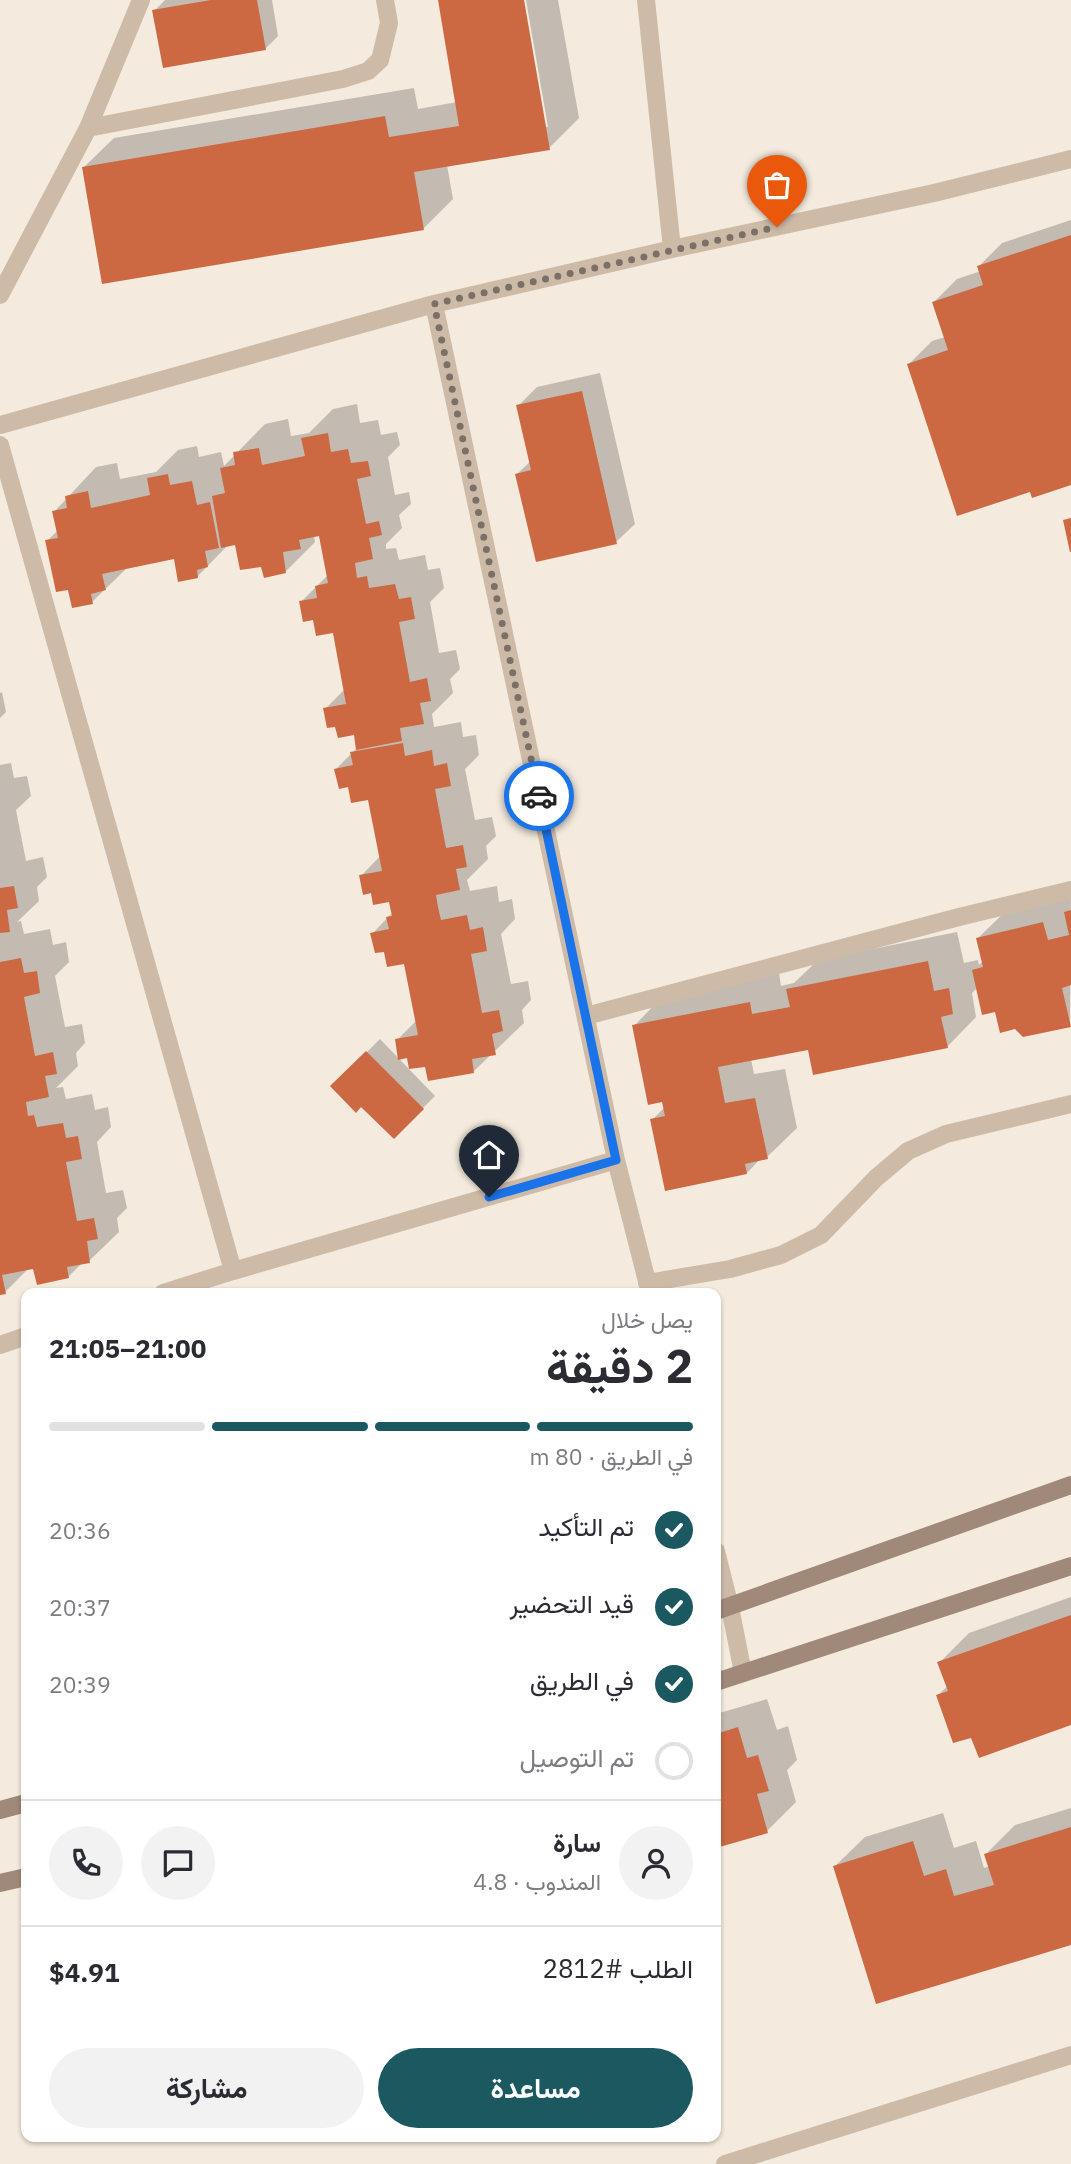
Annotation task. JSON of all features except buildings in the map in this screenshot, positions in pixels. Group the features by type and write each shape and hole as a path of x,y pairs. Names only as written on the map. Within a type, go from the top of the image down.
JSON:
{"street":[{"path":"0,295 88,128 141,0"},
{"path":"88,128 343,79 368,71 380,60 389,23 385,0"},
{"path":"646,0 672,249"},
{"path":"0,425 434,304 672,249 934,193 1071,159"},
{"path":"434,304 616,1160 648,1288 781,1255 821,1236 876,1178 908,1151 946,1135 1071,1104"},
{"path":"0,445 233,1271"},
{"path":"586,1016 1071,890"},
{"path":"179,1288 616,1160"},
{"path":"0,1345 21,1338"},
{"path":"743,1673 723,1609 1071,1485"},
{"path":"721,1680 1071,1566"},
{"path":"0,1810 21,1804"},
{"path":"0,1882 21,1878"},
{"path":"725,2164 1071,2055"}],"way so far":[{"path":"539,796 434,304 777,227"}],"route":[{"path":"489,1197 616,1160 539,796"}]}
